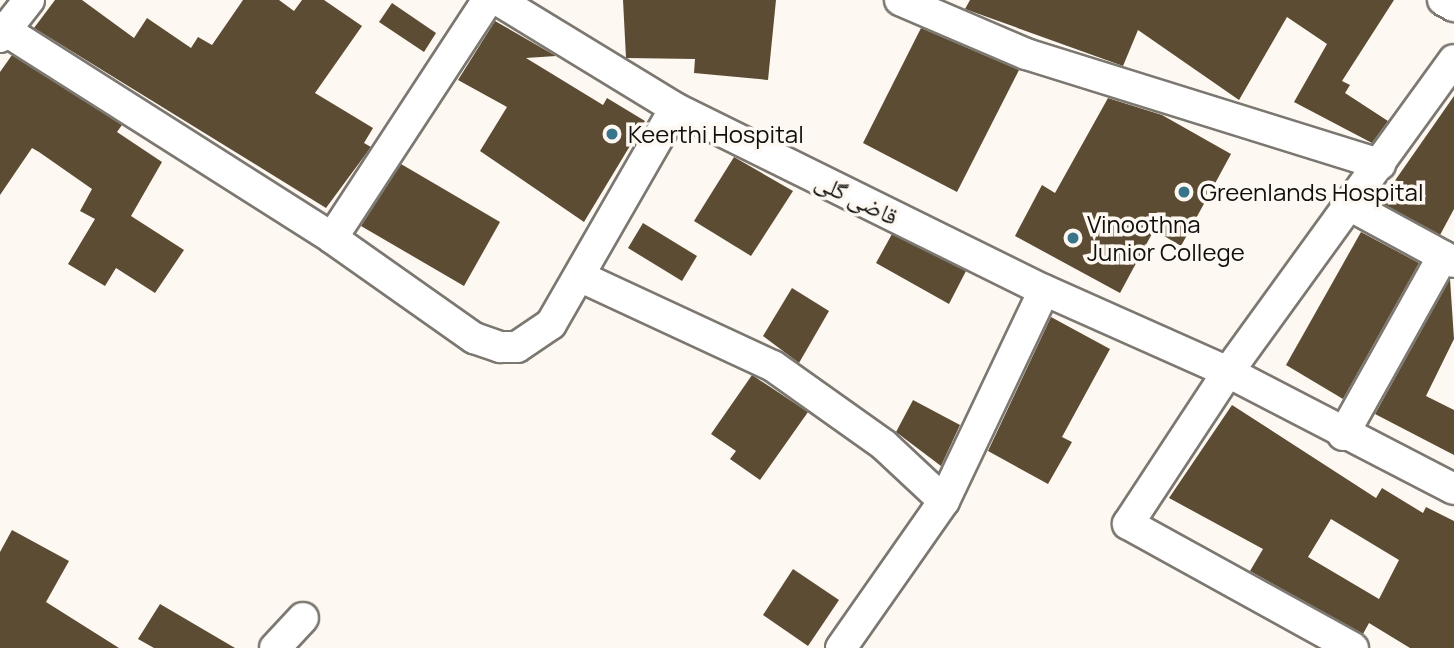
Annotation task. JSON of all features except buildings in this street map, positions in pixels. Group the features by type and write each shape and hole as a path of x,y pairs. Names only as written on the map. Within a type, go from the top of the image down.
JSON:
{"street":[{"path":"29,0 2,31 332,238 474,338 500,347 534,339 582,277 675,108"},
{"path":"332,238 488,0"},
{"name":"قاضی گلی","path":"498,0 675,108 1044,290 1228,372 1343,435 1454,489"},
{"path":"899,0 1026,54 1380,164"},
{"path":"1443,0 1454,5"},
{"path":"1353,648 1128,524 1228,372 1454,61"},
{"path":"1343,435 1448,259 1351,206"},
{"path":"582,277 773,366 884,444 944,501"},
{"path":"841,648 944,501 1044,290"},
{"path":"275,648 303,618"}],"place":[{"name":"Keerthi Hospital","path":"612,134"},
{"name":"Greenlands Hospital","path":"1184,192"},
{"name":"Vinoothna Junior College","path":"1073,238"}]}
